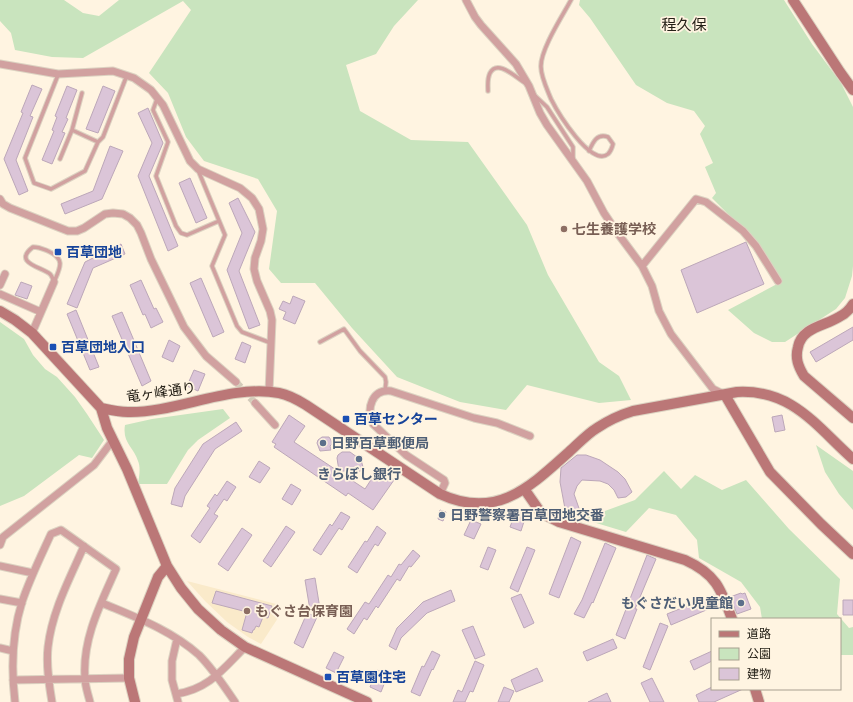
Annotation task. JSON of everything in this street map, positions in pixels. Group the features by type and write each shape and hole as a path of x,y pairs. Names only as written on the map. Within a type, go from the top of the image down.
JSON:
{"street":[{"path":"466,0 475,17 516,64 529,86 540,113 547,125 587,181 604,214 642,266 652,286 660,311 670,334 713,389 725,395 770,472 853,554"},
{"path":"793,0 853,90"},
{"path":"0,64 58,74 113,71 126,75 142,83 158,97 172,122 190,161 198,169 240,188 252,198 258,209 263,229 261,241 254,258 254,269 272,320 268,392"},
{"path":"0,199 3,204 10,208 68,231 77,231 84,228 105,214 123,214 130,218 137,225 141,233 151,259 184,327 206,356 236,382"},
{"path":"642,266 696,199 706,202 743,231 756,246 778,282"},
{"path":"0,285 5,274"},
{"path":"32,333 54,282"},
{"path":"0,294 42,312"},
{"path":"853,304 840,317 806,332 799,342 796,356 798,367 804,376 853,418"},
{"path":"0,311 16,320 32,333 101,408 107,428 127,469 167,566 181,588 198,609 221,630 245,647 367,702"},
{"path":"440,494 445,483 444,480 406,455 373,424 370,418 370,405 377,395 385,391 398,393 474,418 497,423 530,436"},
{"name":"竜ヶ峰通り","path":"101,408 114,411 137,412 240,392 268,392 288,396 306,405 440,494 458,501 479,504 507,498 525,490 596,429 617,416 633,411 737,392 754,393 775,397 790,404 811,419 853,459"},
{"path":"255,403 275,425"},
{"path":"0,545 3,537 94,465 113,440"},
{"path":"525,490 541,513 548,518 685,560 702,569 709,575 723,594 732,618"},
{"path":"15,702 13,651 22,603 51,534 61,530 116,569 92,627 86,650 85,678 90,702"},
{"path":"52,702 48,679 48,647 56,608 84,546"},
{"path":"0,566 34,573"},
{"path":"134,702 129,678 134,637 158,577 167,566"},
{"path":"0,599 22,603"},
{"path":"102,603 140,619 177,639 199,656 216,675 234,702"},
{"path":"177,639 172,661 172,680 178,702"},
{"path":"176,694 190,692 202,687 245,647"},
{"path":"0,648 13,651"},
{"path":"13,680 129,678"}],"lane":[{"path":"571,0 544,52 541,67 543,78 551,99 565,122 583,145 589,151 601,157 605,157 609,153 613,144 608,137 600,136 596,138 589,151"},
{"path":"488,91 487,84 489,75 492,69 497,67 502,68 529,86"},
{"path":"58,74 25,158 34,183 51,190 85,172 98,142 103,137 126,75"},
{"path":"60,159 72,130 82,93"},
{"path":"532,93 548,107 573,147 573,161"},
{"path":"158,97 153,110 168,142 156,176 176,226 182,233 187,234 219,221"},
{"path":"559,125 565,122"},
{"path":"72,130 98,142"},
{"path":"198,169 201,180 225,235 212,266 237,326 242,332 271,343"},
{"path":"33,247 37,247 56,255 60,259 60,265 54,282 49,273 28,263 26,259 27,254 33,247"},
{"path":"320,342 344,330 360,351 384,377 386,382 385,391"}],"shaded area":[{"name":"もぐさ台保育園","path":"187,581 280,605 278,618 261,644 227,622"}],"green space":[{"path":"0,0 64,0 83,13 99,16 119,0 418,0 394,26 376,54 346,65 360,111 411,140 468,142 527,225 548,275 599,362 619,376 631,400 599,403 527,385 506,410 460,402 397,377 352,328 315,283 281,283 269,269 277,211 258,179 204,161 186,137 168,93 149,73 191,10 183,1 83,58 52,57 15,50 11,33 0,21"},
{"path":"580,0 784,0 812,44 841,83 853,107 853,266 852,276 845,298 836,309 785,342 772,342 754,333 728,310 777,284 748,234 712,198 716,193 705,167 713,163 700,134 705,126 694,111 667,103 636,85 590,18 579,5"},
{"path":"0,322 24,339 33,355 45,369 57,377 75,397 104,440 92,458 79,455 24,496 0,506"},
{"path":"223,409 230,418 198,440 188,450 167,484 138,484 140,472 139,464 125,436 125,425 152,419"},
{"path":"816,445 853,471 853,510 839,494 825,472"},
{"path":"664,471 681,489 695,475 722,490 746,480 789,529 840,579 837,614 840,618 762,618 760,607 741,582 699,558 697,540 676,515 649,508 626,532 583,519 635,500"},
{"path":"841,619 849,628 853,627 853,655 841,655"}],"building":[{"path":"32,85 42,89 30,116 33,117 16,160 28,191 19,195 4,159 23,113 21,112"},
{"path":"67,86 77,90 66,118 68,119 62,132 65,133 52,164 42,160 54,131 52,130 57,117 55,116"},
{"path":"103,86 115,91 98,133 86,129"},
{"path":"148,108 163,143 149,176 178,246 168,251 138,176 152,143 138,113"},
{"path":"110,146 123,151 102,199 65,214 61,204 93,191"},
{"path":"190,178 207,218 196,223 179,183"},
{"path":"238,198 255,232 239,271 260,325 249,329 227,270 242,233 229,203"},
{"path":"746,242 764,284 697,313 681,270"},
{"path":"121,244 125,254 93,268 77,308 67,304 85,262"},
{"path":"201,278 224,332 213,337 190,283"},
{"path":"141,280 154,309 156,308 163,322 151,328 145,314 143,315 130,285"},
{"path":"21,282 32,286 27,299 15,295"},
{"path":"293,296 305,301 295,324 283,319 286,312 279,309 283,301 290,304"},
{"path":"76,310 99,367 90,370 67,314"},
{"path":"122,312 151,381 142,386 112,316"},
{"path":"853,327 853,340 816,362 810,352"},
{"path":"169,340 180,346 173,362 162,357"},
{"path":"242,342 251,346 245,363 235,359"},
{"path":"194,370 205,374 198,391 187,386"},
{"path":"289,415 305,426 294,442 365,489 378,469 394,480 373,510 348,493 346,496 274,447 276,444 272,442"},
{"path":"782,415 785,430 775,432 772,417"},
{"path":"236,422 242,431 215,449 185,496 182,507 171,504 175,488 203,444"},
{"path":"322,437 329,437 332,444 330,446 331,450 320,451 317,443"},
{"path":"342,452 350,452 361,460 363,467 361,471 339,471 337,458"},
{"path":"577,455 586,455 600,460 618,472 625,479 632,492 626,497 618,498 614,490 608,484 600,481 582,480 577,486 574,494 581,514 566,514 560,482 561,468"},
{"path":"259,461 270,468 260,483 249,477"},
{"path":"227,481 236,487 227,501 224,499 214,514 218,516 200,543 191,536 210,508 207,506 215,494 217,496"},
{"path":"291,484 301,490 292,505 282,499"},
{"name":"日野警察署百草団地交番","path":"440,510 446,512 443,521 438,519"},
{"path":"516,511 526,515 521,531 510,527"},
{"path":"341,512 350,517 342,530 339,528 321,555 313,550 330,524 332,526"},
{"path":"471,520 481,524 474,539 464,535"},
{"path":"286,526 295,532 271,567 263,561"},
{"path":"377,526 386,533 378,546 375,544 357,573 348,567"},
{"path":"242,528 252,535 228,571 218,564"},
{"path":"571,537 581,542 559,598 549,594"},
{"path":"605,543 616,548 593,603 592,602 584,618 574,614 582,600"},
{"path":"488,547 496,550 488,570 480,567"},
{"path":"527,547 535,550 518,592 510,588"},
{"path":"413,550 420,556 411,567 409,566 400,581 397,579 378,608 376,606 367,620 364,618 354,634 347,629 365,602 369,604 388,575 391,577 399,564 401,565"},
{"path":"647,555 656,559 635,609 637,609 625,639 616,635"},
{"path":"315,578 320,609 310,610 305,580"},
{"path":"451,590 455,601 427,613 401,638 396,650 389,646 397,628 423,602"},
{"path":"216,591 272,606 268,618 263,617 259,627 256,626 252,633 242,630 247,612 212,603"},
{"name":"もぐさだい児童館","path":"745,593 751,609 737,614 730,597"},
{"path":"521,594 534,623 524,628 511,598"},
{"path":"714,595 718,605 671,625 667,614"},
{"path":"843,600 853,600 853,615 843,615"},
{"path":"307,613 317,617 303,648 294,643"},
{"path":"660,623 668,626 650,670 643,667"},
{"path":"473,626 485,655 475,659 462,630"},
{"path":"613,639 617,648 587,661 583,652"},
{"path":"432,651 440,655 420,696 411,692 422,666 424,667"},
{"path":"711,651 711,662 694,670 690,661"},
{"path":"334,652 344,657 336,673 326,668"},
{"path":"475,661 484,665 473,692 470,691 465,702 453,702 458,690 462,692"},
{"path":"537,668 543,681 516,692 511,680"},
{"path":"377,670 388,674 381,692 370,687"},
{"path":"652,678 664,702 650,702 641,683"},
{"path":"504,687 514,691 509,702 498,702"},
{"path":"711,688 711,690 741,690 714,702 699,702 696,695"},
{"path":"607,693 611,702 588,702"}],"tunnel":[{"path":"236,382 255,403"}],"place":[{"name":"七生養護学校","path":"564,229"},
{"name":"百草団地","path":"58,252"},
{"name":"百草団地入口","path":"53,347"},
{"name":"百草センター","path":"346,419"},
{"name":"日野百草郵便局","path":"323,443"},
{"name":"きらぼし銀行","path":"359,459"},
{"name":"日野警察署百草団地交番","path":"442,515"},
{"name":"もぐさだい児童館","path":"741,603"},
{"name":"もぐさ台保育園","path":"247,611"},
{"name":"百草園住宅","path":"328,677"}],"district":[{"name":"程久保","path":"684,25"}]}
